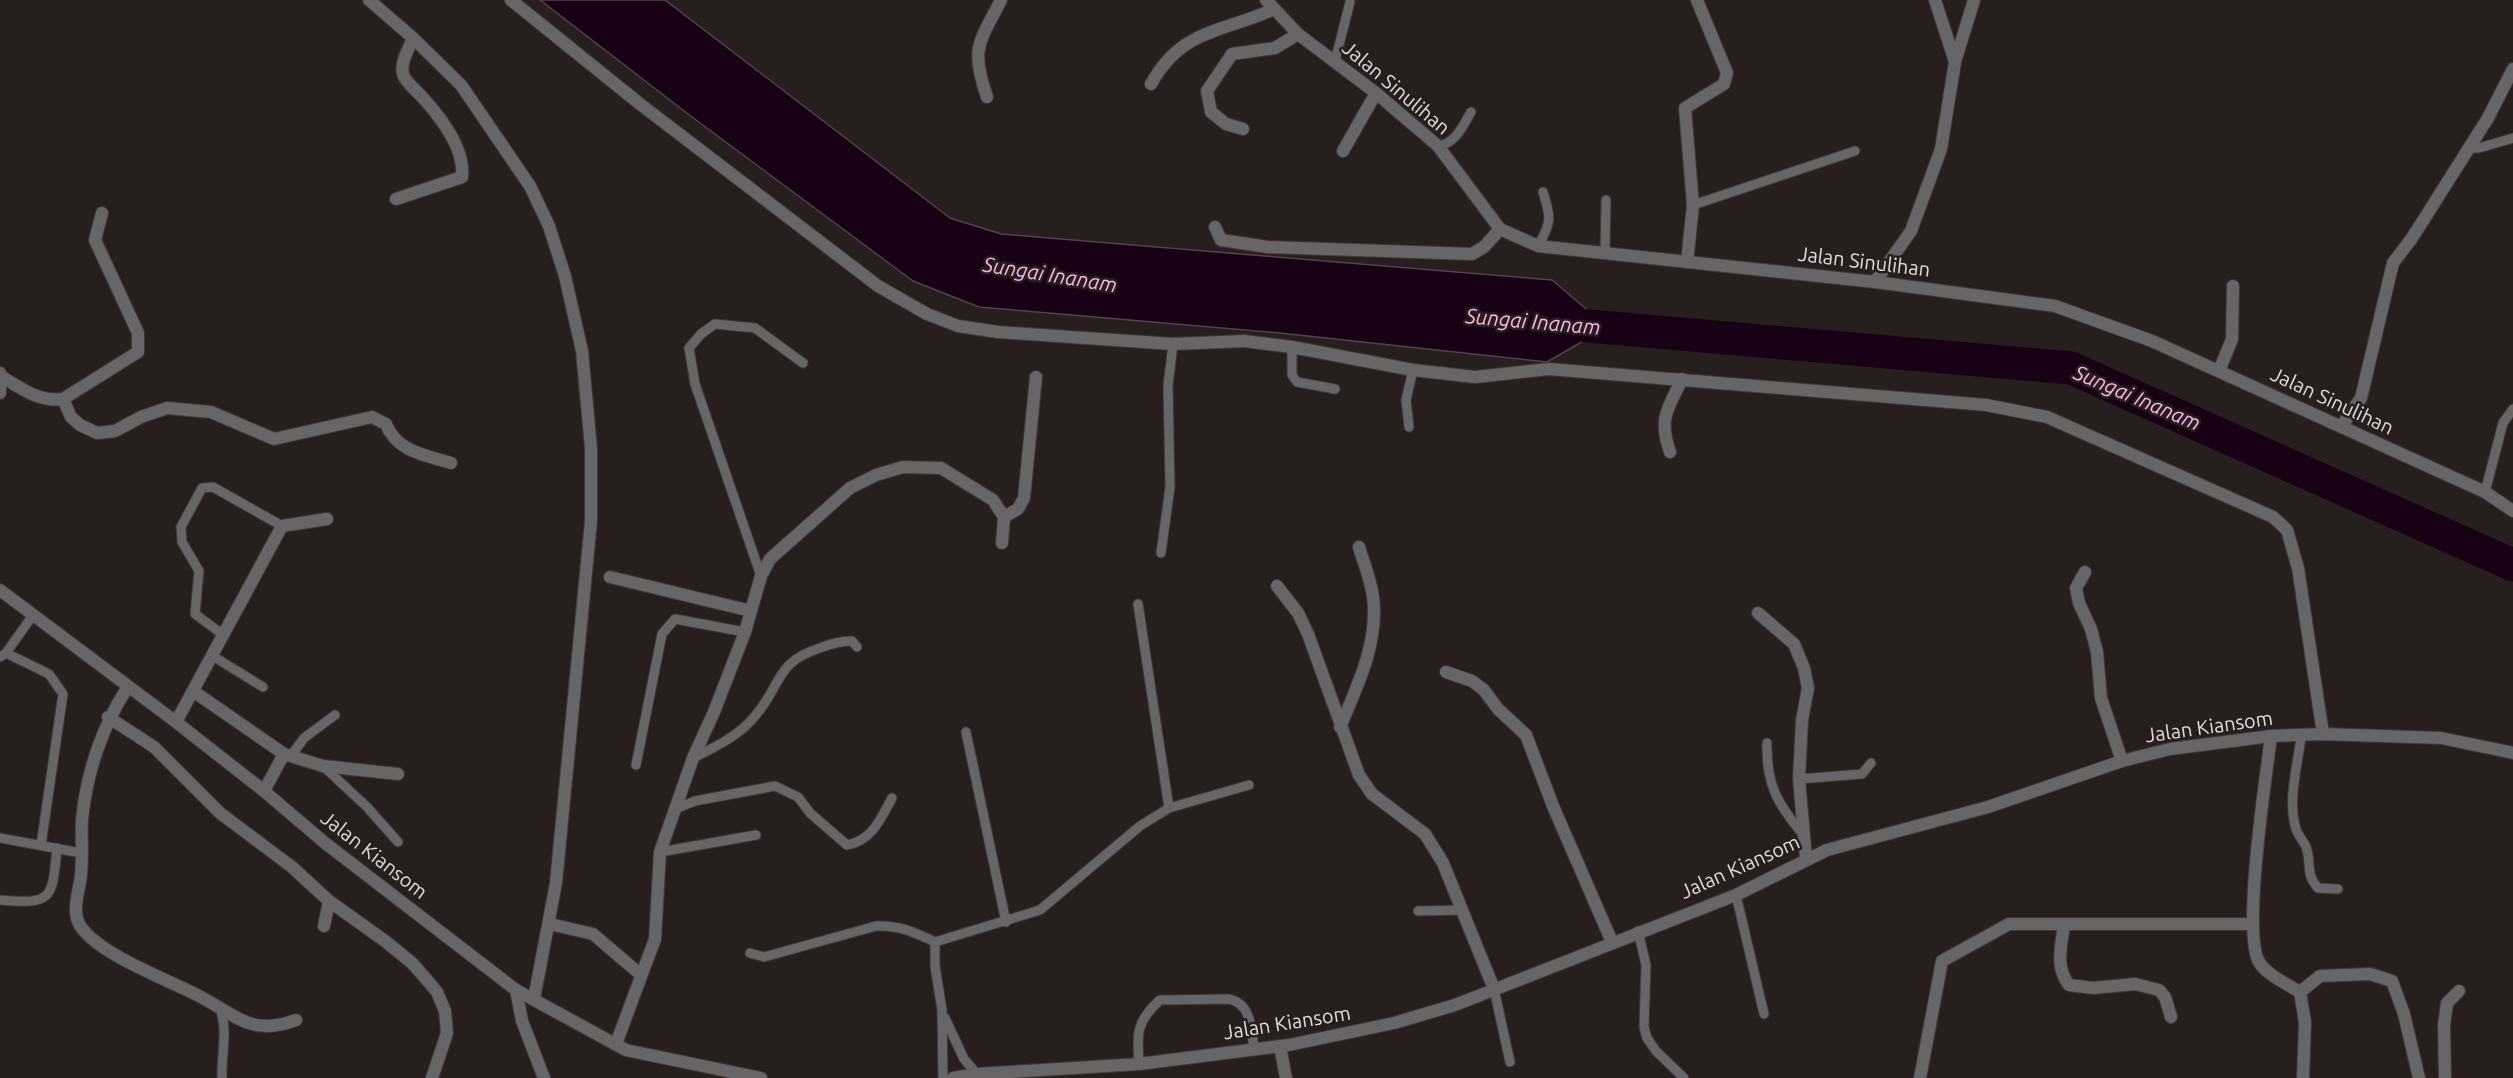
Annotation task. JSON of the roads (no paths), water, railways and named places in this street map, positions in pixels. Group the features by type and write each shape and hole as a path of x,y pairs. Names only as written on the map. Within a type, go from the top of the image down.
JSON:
{"street":[{"path":"369,0 413,38 461,85 530,186 549,226 565,276 582,351 591,448 591,521 574,714 550,924 534,999"},
{"path":"511,0 640,104 878,286 927,314 958,326 998,332 1173,344 1244,341 1292,346 1413,370 1475,377 1549,369 1612,376 1682,379 1976,404 2047,417 2273,517 2287,531 2298,568 2323,734"},
{"path":"987,97 979,73 978,47 1001,0"},
{"path":"1687,262 1693,205 1685,108 1724,84 1727,73 1697,0"},
{"path":"1935,0 1955,62"},
{"path":"1875,282 1911,231 1941,149 1955,62 1974,0"},
{"path":"1150,84 1172,56 1196,36 1270,5"},
{"name":"Jalan Sinulihan","path":"1270,5 1298,34 1376,93 1438,146 1500,229 1538,246 1875,282 2055,306 2152,341 2219,370 2485,492 2513,511"},
{"path":"1243,129 1226,124 1210,112 1207,92 1223,63 1232,54 1275,48 1298,34"},
{"path":"396,199 462,177 463,168 458,149 427,103 404,76 402,65 413,38"},
{"path":"2341,426 2361,398 2393,263 2412,238 2488,118 2513,69"},
{"path":"1343,152 1376,93"},
{"path":"1,374 29,394 51,400 63,399 138,352 138,333 95,240 102,213"},
{"path":"1215,227 1221,240 1268,247 1472,254 1484,247 1500,229"},
{"path":"2219,370 2232,339 2233,286"},
{"path":"0,393 1,374"},
{"path":"1004,517 1018,509 1023,498 1036,376"},
{"path":"1670,452 1662,430 1667,410 1682,379"},
{"path":"63,399 71,417 80,425 97,433 115,431 141,417 167,408 211,412 274,439 372,417 386,424 391,436 403,448 451,463"},
{"path":"616,1044 655,939 660,852 693,758 714,712 745,632 761,576 770,559 850,488 888,471 903,467 941,468 993,500 1004,517 1002,543"},
{"path":"176,722 282,526 327,519"},
{"path":"1340,727 1364,672 1372,628 1373,599 1359,547"},
{"path":"2085,572 2076,588 2079,603 2091,629 2097,652 2101,698 2122,761"},
{"path":"610,577 751,611"},
{"path":"1277,586 1298,613 1317,655 1340,727 1359,774 1372,794 1425,834 1443,863 1494,989"},
{"name":"Jalan Kiansom","path":"0,590 127,688 176,722 264,791 325,843 516,990 626,1050 761,1078"},
{"path":"1758,613 1794,644 1804,668 1808,688 1802,720 1799,779 1806,858"},
{"path":"1446,672 1472,681 1484,690 1498,709 1526,735 1553,806 1612,942"},
{"path":"127,688 108,717 96,748 87,788 75,915 94,943 218,1004 259,1028 278,1027 296,1020"},
{"path":"193,692 288,755 323,766 398,774"},
{"path":"108,717 154,747 220,813 292,867 329,901 412,963 437,992 445,1011 447,1033 432,1078"},
{"name":"Jalan Kiansom","path":"953,1078 977,1074 1139,1064 1280,1046 1394,1023 1494,989 1638,931 1736,895 1806,858 1827,850 1988,807 2122,761 2170,749 2271,736 2323,734 2441,738 2513,753"},
{"path":"2271,736 2251,924 2260,962 2274,976 2300,992 2305,1022 2303,1078"},
{"path":"264,791 288,755"},
{"path":"324,926 329,901"},
{"path":"550,924 593,934 641,975"},
{"path":"1920,1078 1942,961 2009,924 2251,924"},
{"path":"2064,925 2059,965 2062,976 2069,985 2093,988 2135,984 2159,990 2165,997 2171,1017"},
{"path":"2300,992 2320,976 2370,974 2392,981 2398,992 2419,1078"},
{"path":"516,990 522,1021 544,1078"},
{"path":"2445,1078 2444,1025 2447,1003 2460,991"},
{"path":"1280,1046 1286,1078"}],"lane":[{"path":"1335,61 1350,2"},
{"path":"1438,146 1446,145 1457,135 1472,112"},
{"path":"2467,148 2479,148 2513,138"},
{"path":"1693,205 1855,151"},
{"path":"1538,246 1550,227 1550,215 1543,192"},
{"path":"1605,253 1606,200"},
{"path":"761,576 695,384 689,348 701,334 715,324 755,328 803,363"},
{"path":"1161,553 1170,486 1168,385 1173,344"},
{"path":"1292,346 1292,375 1297,382 1335,389"},
{"path":"1409,427 1406,400 1413,370"},
{"path":"2485,492 2503,423 2513,409"},
{"path":"222,634 195,614 199,572 181,535 181,527 202,488 213,487 282,526"},
{"path":"1138,604 1169,808"},
{"path":"33,615 3,655 49,674 63,694 41,845"},
{"path":"636,765 662,634 675,619 745,632"},
{"path":"693,758 722,744 754,718 790,661 804,653 844,641 852,641 857,647"},
{"path":"211,655 263,687"},
{"path":"288,755 304,738 335,715"},
{"path":"966,732 1006,922"},
{"path":"2301,736 2293,804 2296,830 2307,850 2308,876 2318,888 2337,889"},
{"path":"1767,743 1767,765 1780,806 1804,836"},
{"path":"1799,779 1862,774 1871,763"},
{"path":"323,766 367,807 398,842"},
{"path":"750,953 764,957 876,926 904,927 934,942 1006,922 1040,910 1140,826 1169,808 1249,785"},
{"path":"675,809 695,801 775,786 798,797 810,813 847,844 857,843 874,830 892,798"},
{"path":"660,852 756,835"},
{"path":"0,838 81,853"},
{"path":"0,900 29,903 49,894 53,888 57,848"},
{"path":"1736,895 1764,1014"},
{"path":"1418,911 1462,910"},
{"path":"1638,931 1646,965 1644,1027 1647,1038 1656,1051 1684,1078"},
{"path":"934,942 935,966 942,1010 943,1078"},
{"path":"1494,989 1510,1062"},
{"path":"1139,1064 1139,1026 1146,1013 1160,1000 1229,999 1239,1001 1248,1013 1254,1049"},
{"path":"218,1004 224,1017 222,1078"},
{"path":"942,1010 954,1041 964,1059 977,1074"}],"water":[{"path":"540,0 665,0 950,218 1001,234 1552,280 1598,319 1597,333 1547,362 1280,333 979,307 913,281 688,114"}],"waterway":[{"name":"Sungai Inanam","path":"1554,323 2071,368 2513,565"},
{"name":"Sungai Inanam","path":"2510,564 2513,559"}]}
